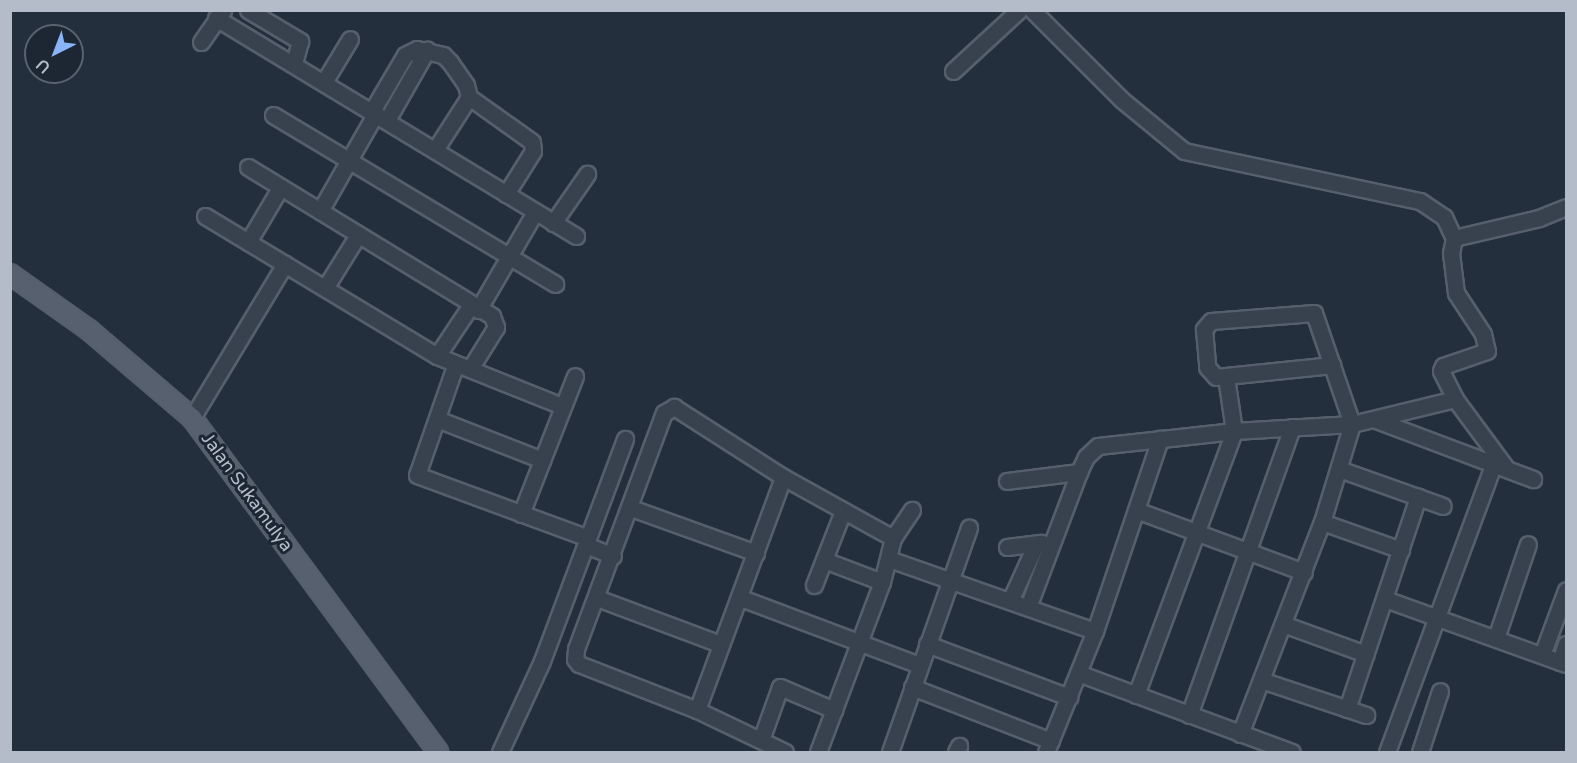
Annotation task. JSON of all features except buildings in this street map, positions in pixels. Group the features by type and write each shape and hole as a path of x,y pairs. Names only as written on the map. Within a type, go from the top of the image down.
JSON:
{"main road":[{"name":"Jalan Sukamulya","path":"10,274 89,330 192,417 438,753"}],"street":[{"path":"248,10 300,41 294,63"},
{"path":"953,71 1019,10"},
{"path":"1032,10 1122,100 1180,150 1420,201 1444,217 1454,238 1451,253 1456,293 1483,334 1487,351 1442,367 1455,399 1500,466"},
{"path":"201,42 220,14 324,82 576,236"},
{"path":"324,82 350,39"},
{"path":"320,211 378,114 426,50 450,62 469,97 532,142 533,151 506,194"},
{"path":"435,150 469,97"},
{"path":"273,115 555,284"},
{"path":"248,167 492,316 496,327 462,368 436,419 417,475 521,514 587,542 613,556"},
{"path":"553,223 587,174"},
{"path":"248,242 280,188"},
{"path":"1454,238 1539,218 1566,207"},
{"path":"437,356 509,257 535,212"},
{"path":"205,216 437,356 462,368 557,404"},
{"path":"326,288 358,235"},
{"path":"192,417 285,264"},
{"path":"1240,734 1304,572 1352,424 1316,315 1311,311 1210,321 1204,329 1206,367 1213,376 1226,377 1332,365"},
{"path":"521,514 575,376"},
{"path":"1136,695 1234,431 1226,377"},
{"path":"1028,607 1079,472 1086,457 1098,446 1234,431 1352,424 1455,399"},
{"path":"785,753 698,710 579,664 576,649 631,508 664,413 670,406 783,477 893,538"},
{"path":"436,419 542,460"},
{"path":"1376,420 1533,479"},
{"path":"1189,715 1292,427"},
{"path":"500,753 538,672 625,439"},
{"path":"912,687 1048,747 1095,631 1160,439"},
{"path":"1387,753 1434,617 1500,466"},
{"path":"1339,469 1443,506"},
{"path":"1007,481 1079,472"},
{"path":"698,710 720,644 741,598 783,477"},
{"path":"1347,709 1418,497"},
{"path":"631,508 756,553"},
{"path":"818,753 882,582 893,538 912,510"},
{"path":"1136,510 1304,572"},
{"path":"814,585 843,511"},
{"path":"1322,522 1401,550"},
{"path":"890,753 969,528"},
{"path":"1007,547 1054,541"},
{"path":"1010,601 1036,544"},
{"path":"1496,638 1528,544"},
{"path":"889,559 1095,631"},
{"path":"824,560 882,582"},
{"path":"1542,655 1566,590"},
{"path":"597,598 720,644"},
{"path":"741,598 919,666"},
{"path":"1385,599 1563,663 1566,644"},
{"path":"1283,624 1366,654"},
{"path":"927,644 1069,697"},
{"path":"1078,673 1292,753"},
{"path":"1261,680 1366,715"},
{"path":"760,740 780,687 834,710"},
{"path":"1420,753 1440,691"}]}
